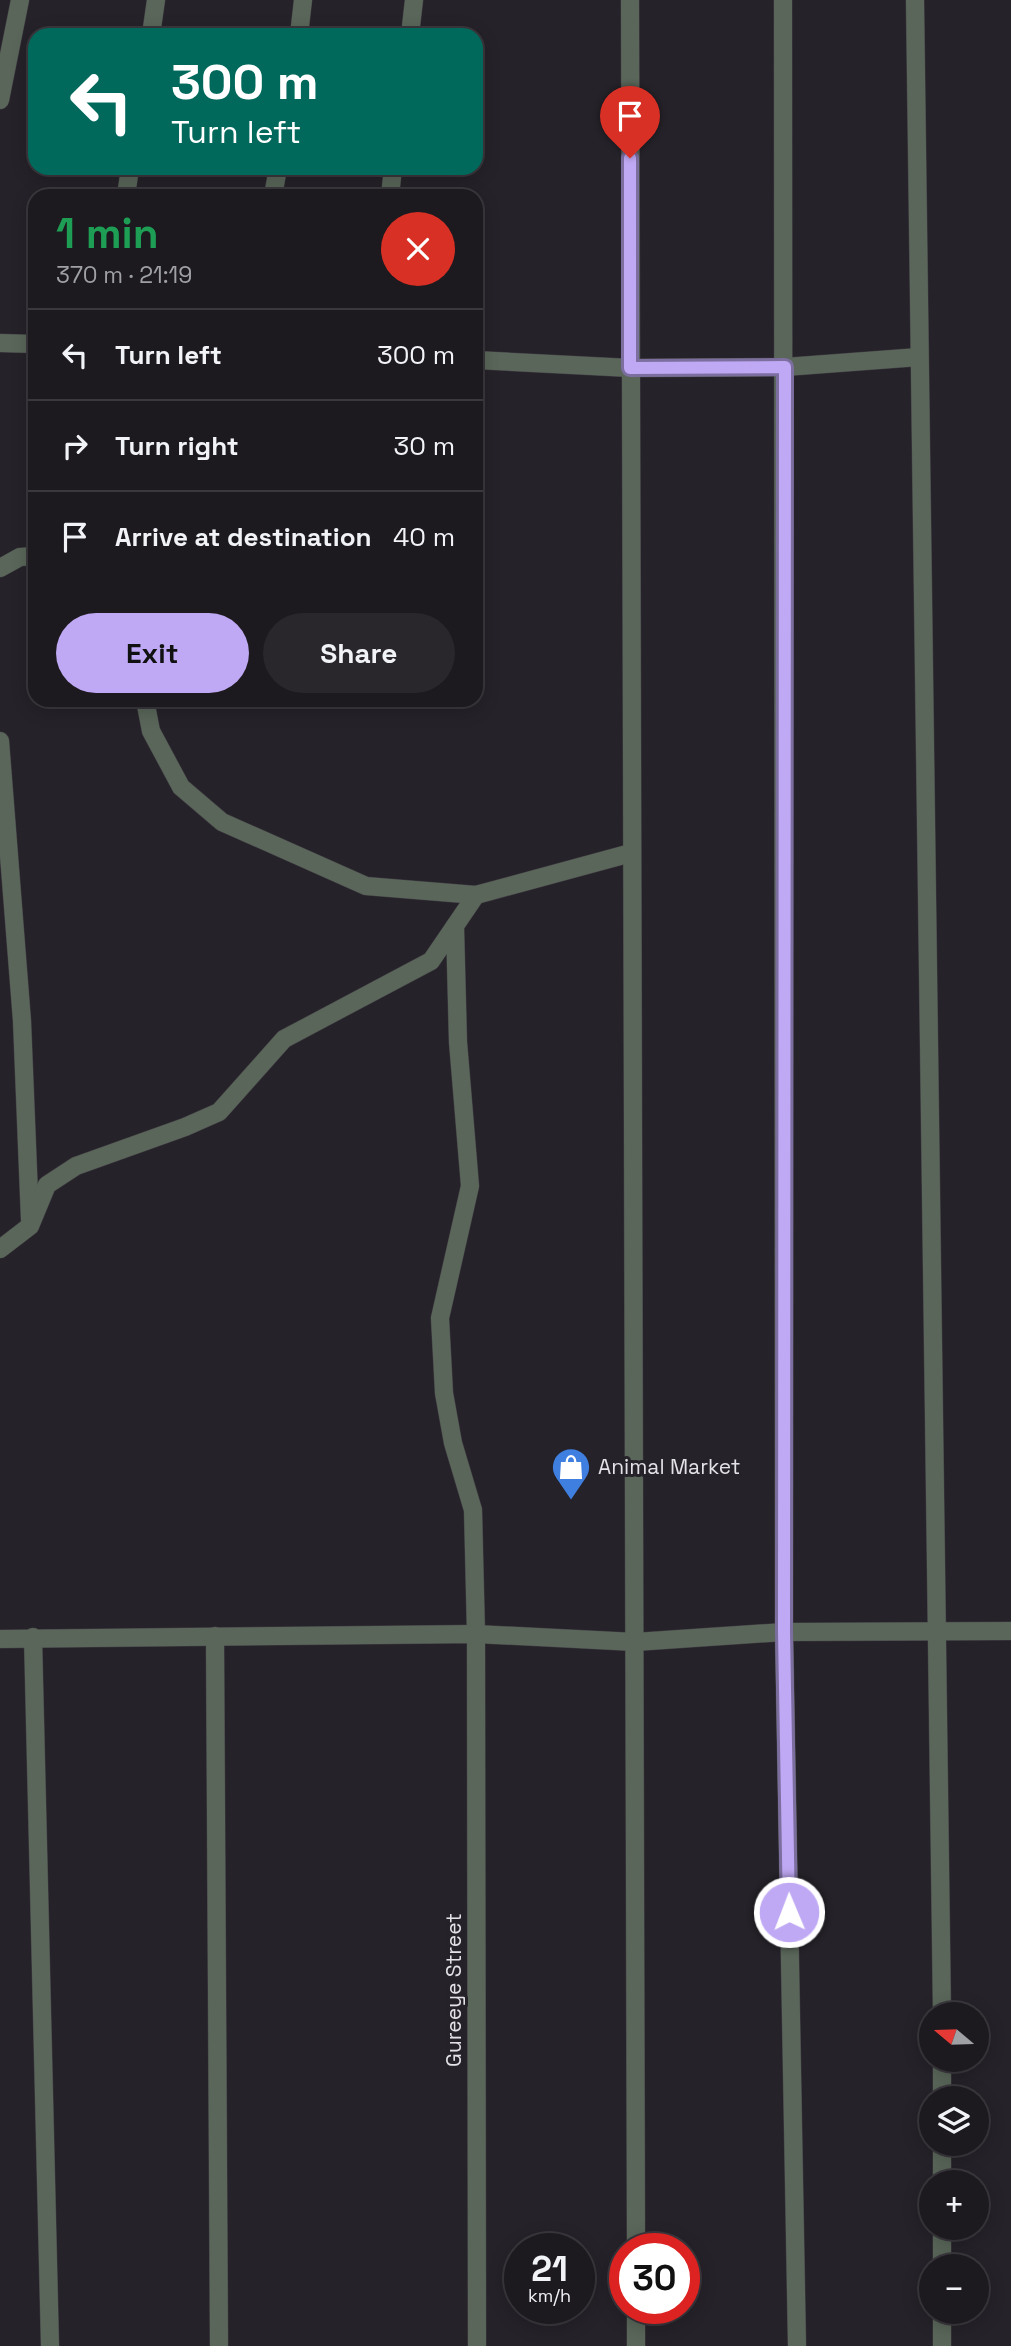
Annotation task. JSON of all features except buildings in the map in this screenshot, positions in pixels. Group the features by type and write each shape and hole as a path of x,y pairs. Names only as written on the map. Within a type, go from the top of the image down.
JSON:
{"street":[{"path":"0,100 20,0"},
{"path":"152,28 156,0"},
{"path":"300,28 303,0"},
{"path":"411,28 414,0"},
{"path":"630,0 636,2233"},
{"path":"783,0 784,1632 797,2346"},
{"path":"915,0 942,2002"},
{"path":"0,343 28,344"},
{"path":"483,360 630,368 785,367 919,357"},
{"path":"0,568 20,557 28,556"},
{"path":"146,707 151,731 181,787 222,822 366,886 476,895 631,853"},
{"path":"0,741 22,1021 30,1226"},
{"path":"0,1248 30,1226 47,1185 76,1166 219,1112 284,1040 431,961 476,895"},
{"name":"Gureeye Street","path":"455,926 458,1042 470,1186 440,1318 444,1392 453,1443 473,1510 476,1634 477,2346"},
{"path":"0,1639 476,1634 635,1642 784,1632 1011,1631"},
{"path":"215,1636 219,2346"},
{"path":"33,1637 50,2346"},
{"path":"636,2324 636,2346"},
{"path":"942,2324 942,2346"}],"place":[{"name":"Animal Market","path":"571,1501"}],"route":[{"path":"630,158 630,368 785,367 784,1632 789,1912"}]}
